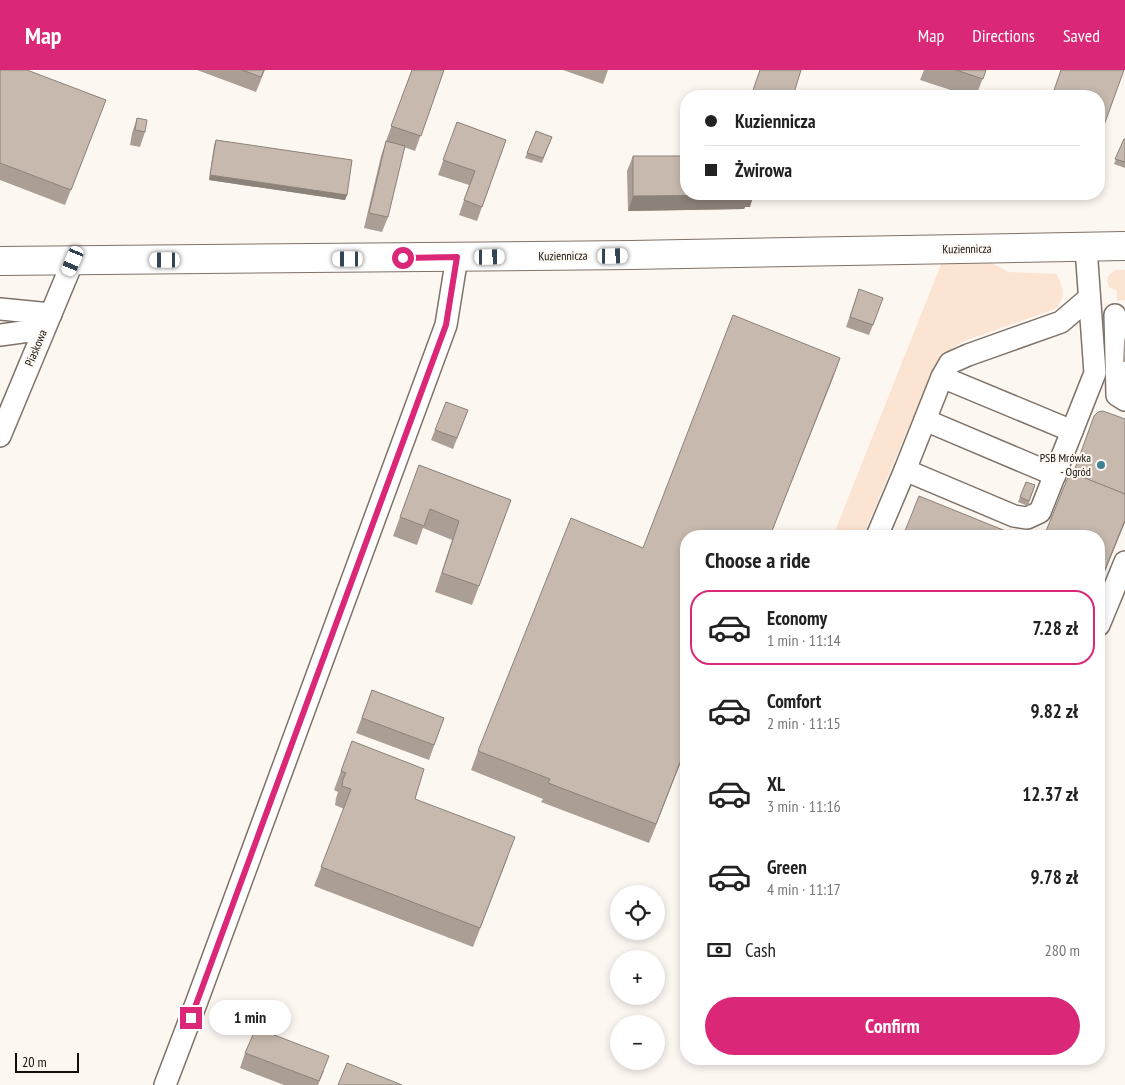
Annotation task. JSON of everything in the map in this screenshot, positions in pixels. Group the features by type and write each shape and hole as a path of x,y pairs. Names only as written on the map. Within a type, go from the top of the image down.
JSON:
{"main road":[{"name":"Kuziennicza","path":"0,261 457,257 1125,246"}],"lane":[{"path":"905,470 1014,516 1027,518 1040,512 1095,373 1086,248"},
{"path":"164,1085 198,1001 446,325 457,257"},
{"name":"Piaskowa","path":"0,436 73,261"},
{"path":"1089,298 1120,316 1122,397 1106,391 1095,373"},
{"path":"880,530 942,377 950,364 1061,322 1089,298"},
{"path":"0,309 48,321"},
{"path":"0,335 48,321"},
{"path":"942,377 1072,431"},
{"path":"925,420 1055,475"},
{"path":"1105,610 1125,562"}],"shaded area":[{"path":"942,262 987,262 1008,272 1056,274 1063,292 1061,301 1055,309 964,341 946,354 939,362 932,372 866,530 835,530"},
{"path":"1115,270 1125,270 1125,300 1117,301 1117,291 1109,287 1107,281 1108,276"}],"building":[{"path":"0,70 27,70 106,100 71,190 0,163"},
{"path":"242,70 264,70 261,77"},
{"path":"412,70 444,70 421,136 391,126"},
{"path":"760,70 801,70 795,90 753,90"},
{"path":"956,70 986,70 983,79"},
{"path":"1061,70 1124,70 1105,122 1105,90 1054,90"},
{"path":"137,118 147,120 145,132 135,130"},
{"path":"457,122 506,140 482,207 464,200 475,171 443,160"},
{"path":"536,131 552,137 543,158 527,153"},
{"path":"1125,139 1125,162 1115,159"},
{"path":"216,140 352,160 347,195 210,175"},
{"path":"386,141 405,146 388,217 369,213"},
{"path":"633,156 680,156 680,196 633,196"},
{"path":"859,289 883,298 873,325 850,317"},
{"path":"733,315 840,358 772,530 680,530 680,762 656,824 548,783 550,779 478,751 571,518 643,548"},
{"path":"446,402 468,410 457,438 435,430"},
{"name":"PSB Mrówka - Ogród","path":"1103,411 1125,419 1125,494 1073,474 1094,416 1098,412"},
{"path":"419,465 511,500 479,586 442,573 459,521 430,509 424,526 400,517"},
{"path":"1070,472 1125,494 1125,520 1105,570 1105,530 1046,530"},
{"path":"1026,482 1035,485 1029,501 1020,497"},
{"path":"919,496 1003,530 905,530"},
{"path":"372,690 444,718 434,745 362,718"},
{"path":"352,741 424,769 415,799 515,837 480,928 321,867 351,789 342,786 346,773 341,771"},
{"path":"256,1028 329,1056 319,1081 245,1053"},
{"path":"347,1063 402,1085 338,1085"}],"place":[{"name":"PSB Mrówka - Ogród","path":"1101,465"}],"route":[{"path":"191,1018 446,325 457,257 403,258"}]}
